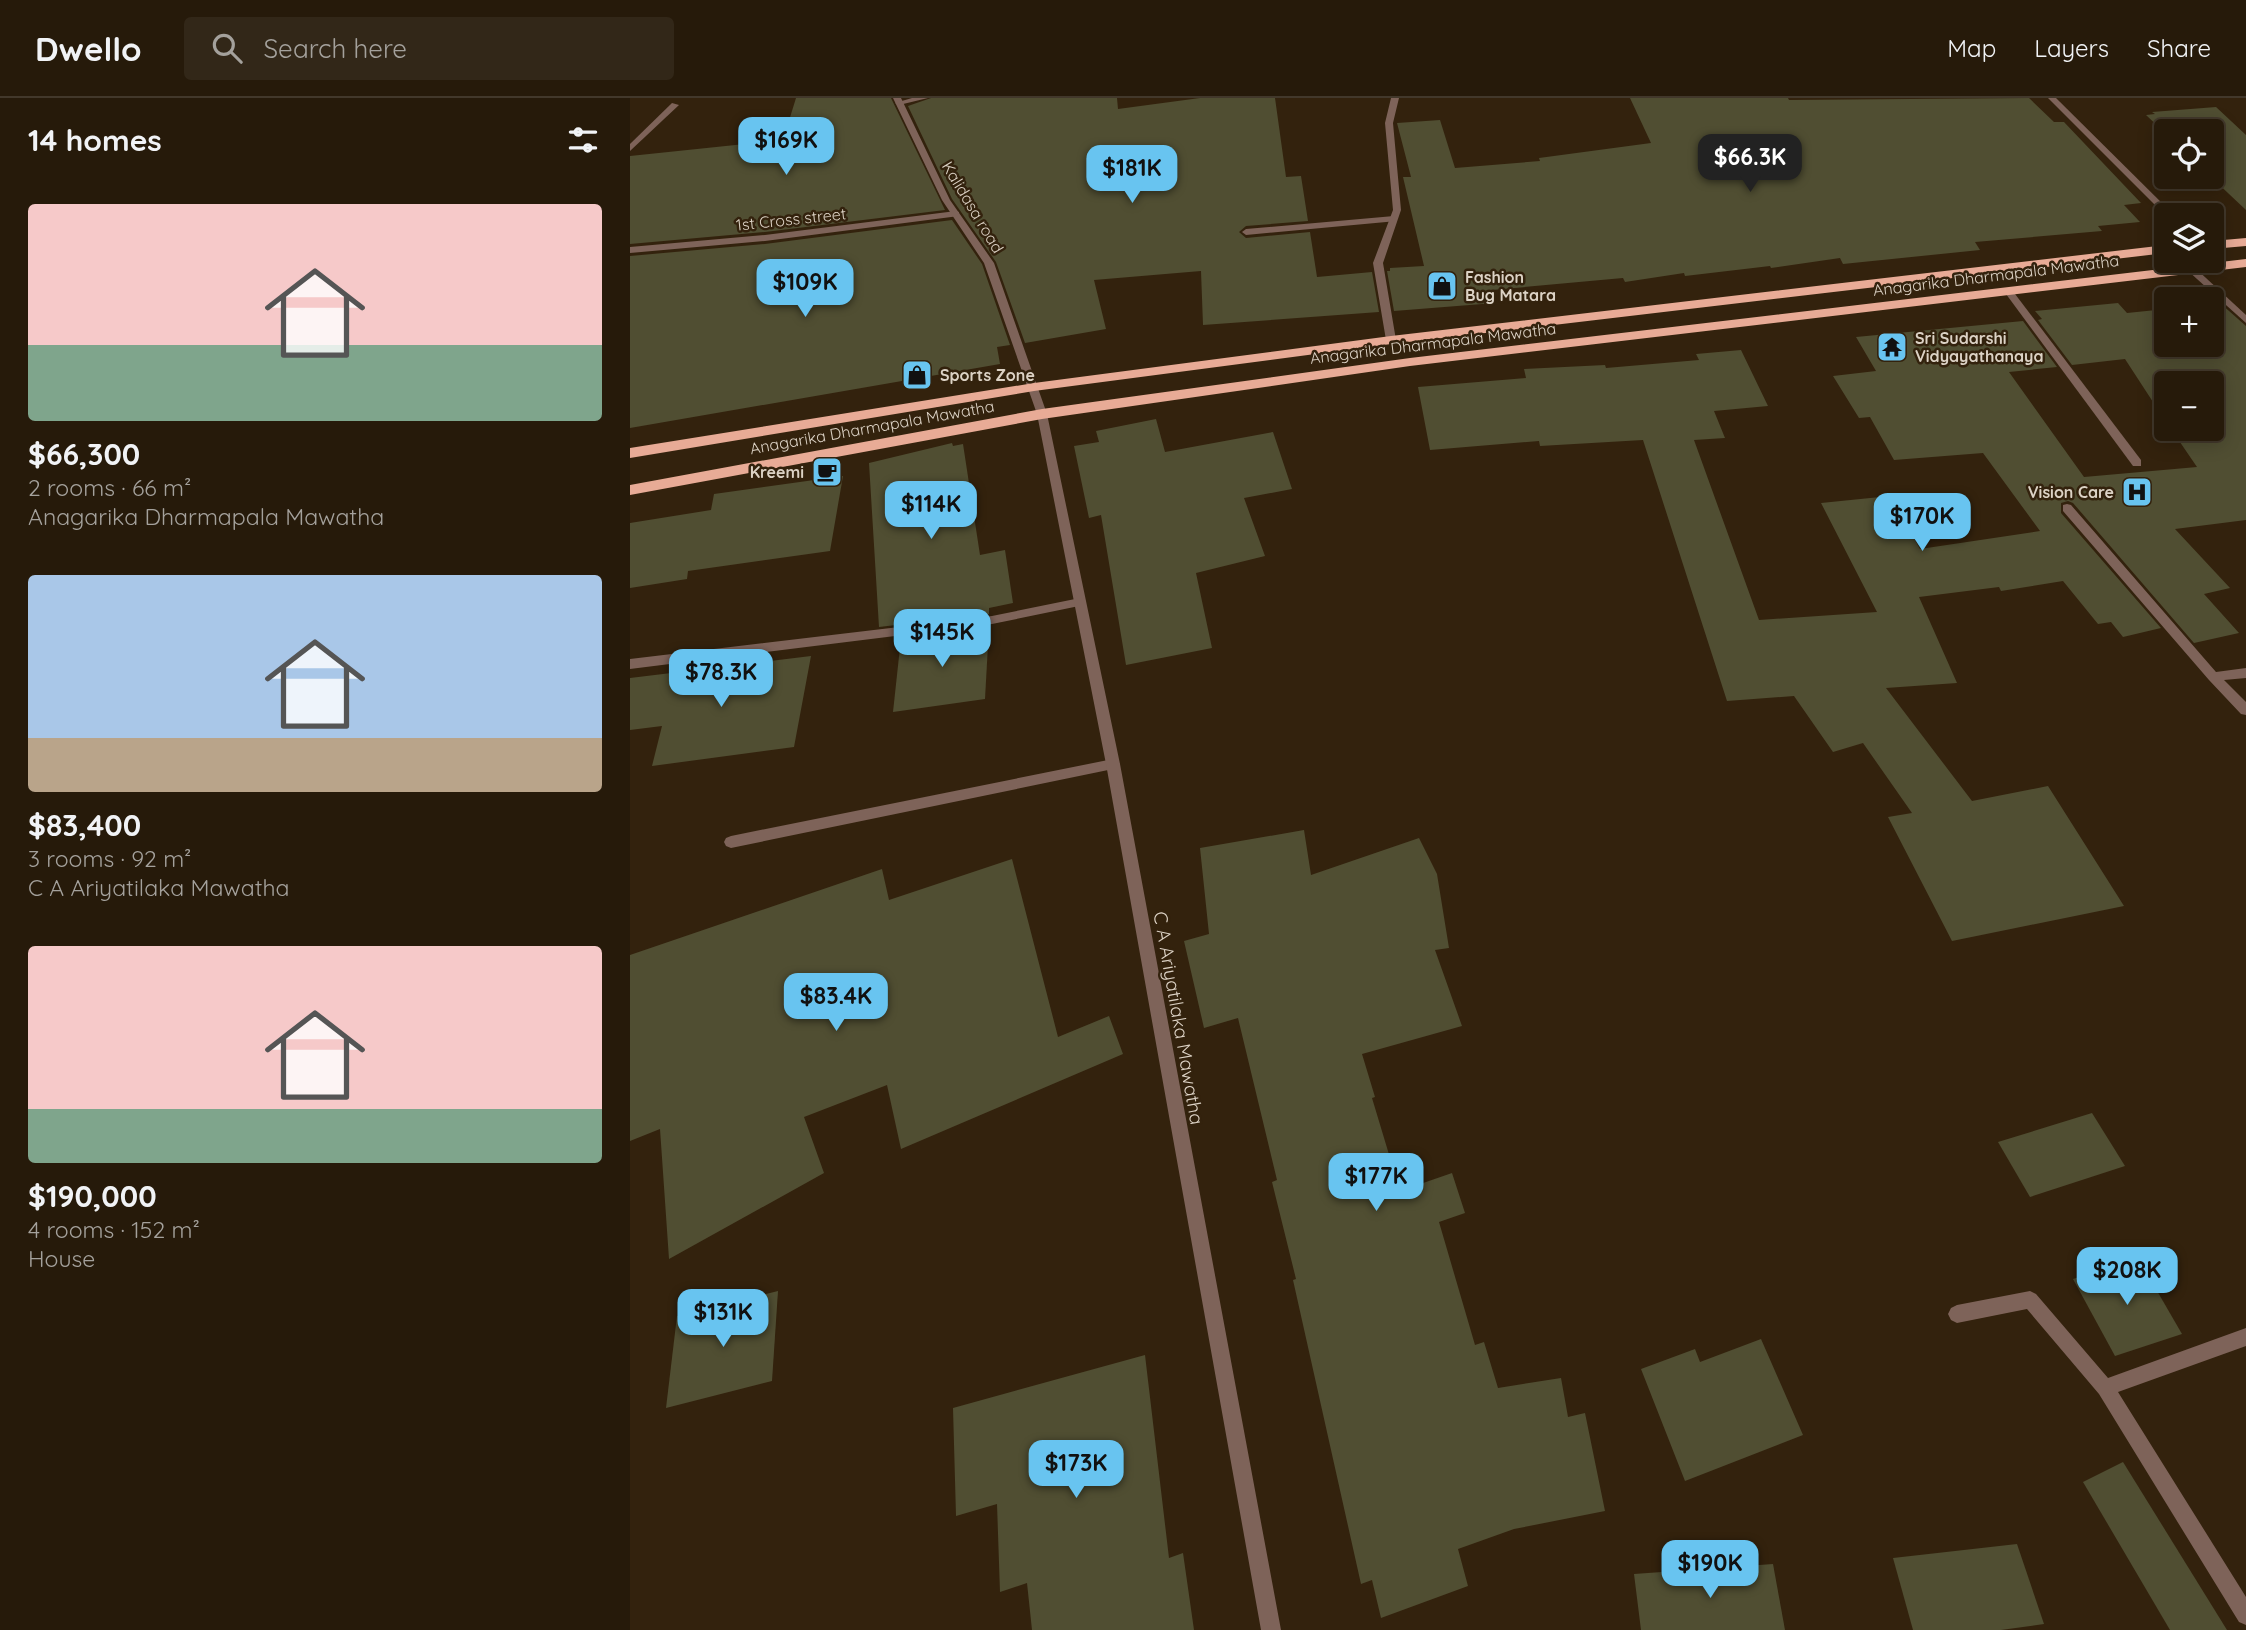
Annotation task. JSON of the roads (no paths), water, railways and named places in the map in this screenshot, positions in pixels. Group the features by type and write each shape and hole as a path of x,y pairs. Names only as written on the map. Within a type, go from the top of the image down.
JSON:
{"highway":[{"path":"2224,244 2246,242"},
{"name":"Anagarika Dharmapala Mawatha","path":"630,453 1034,387 1391,340 2154,250"},
{"name":"Anagarika Dharmapala Mawatha","path":"2224,262 2246,263"},
{"name":"Anagarika Dharmapala Mawatha","path":"630,490 1042,414 1423,360 2154,273"}],"street":[{"path":"898,100 924,98"},
{"path":"1391,340 1378,263 1397,210 1389,123 1395,98"},
{"path":"2052,98 2158,203"},
{"name":"Kalidasa road","path":"898,100 956,214 989,263 1042,414"},
{"path":"630,149 675,105"},
{"name":"1st Cross street","path":"630,250 765,238 956,214"},
{"path":"1246,232 1394,219"},
{"path":"2195,273 2246,320"},
{"path":"2010,292 2137,463"},
{"name":"C A Ariyatilaka Mawatha","path":"1042,414 1113,764 1271,1630"},
{"path":"2067,508 2213,677 2246,710"},
{"path":"630,664 992,620 1080,602"},
{"path":"2213,677 2246,673"},
{"path":"731,842 1113,764"},
{"path":"1956,1314 2029,1300 2105,1388 2246,1615"},
{"path":"2105,1388 2246,1337"}],"place":[{"name":"Fashion Bug Matara","path":"1442,286"},
{"name":"Sri Sudarshi Vidyayathanaya","path":"1892,347"},
{"name":"Sports Zone","path":"917,375"},
{"name":"Kreemi","path":"827,472"},
{"name":"Vision Care","path":"2137,492"}]}
